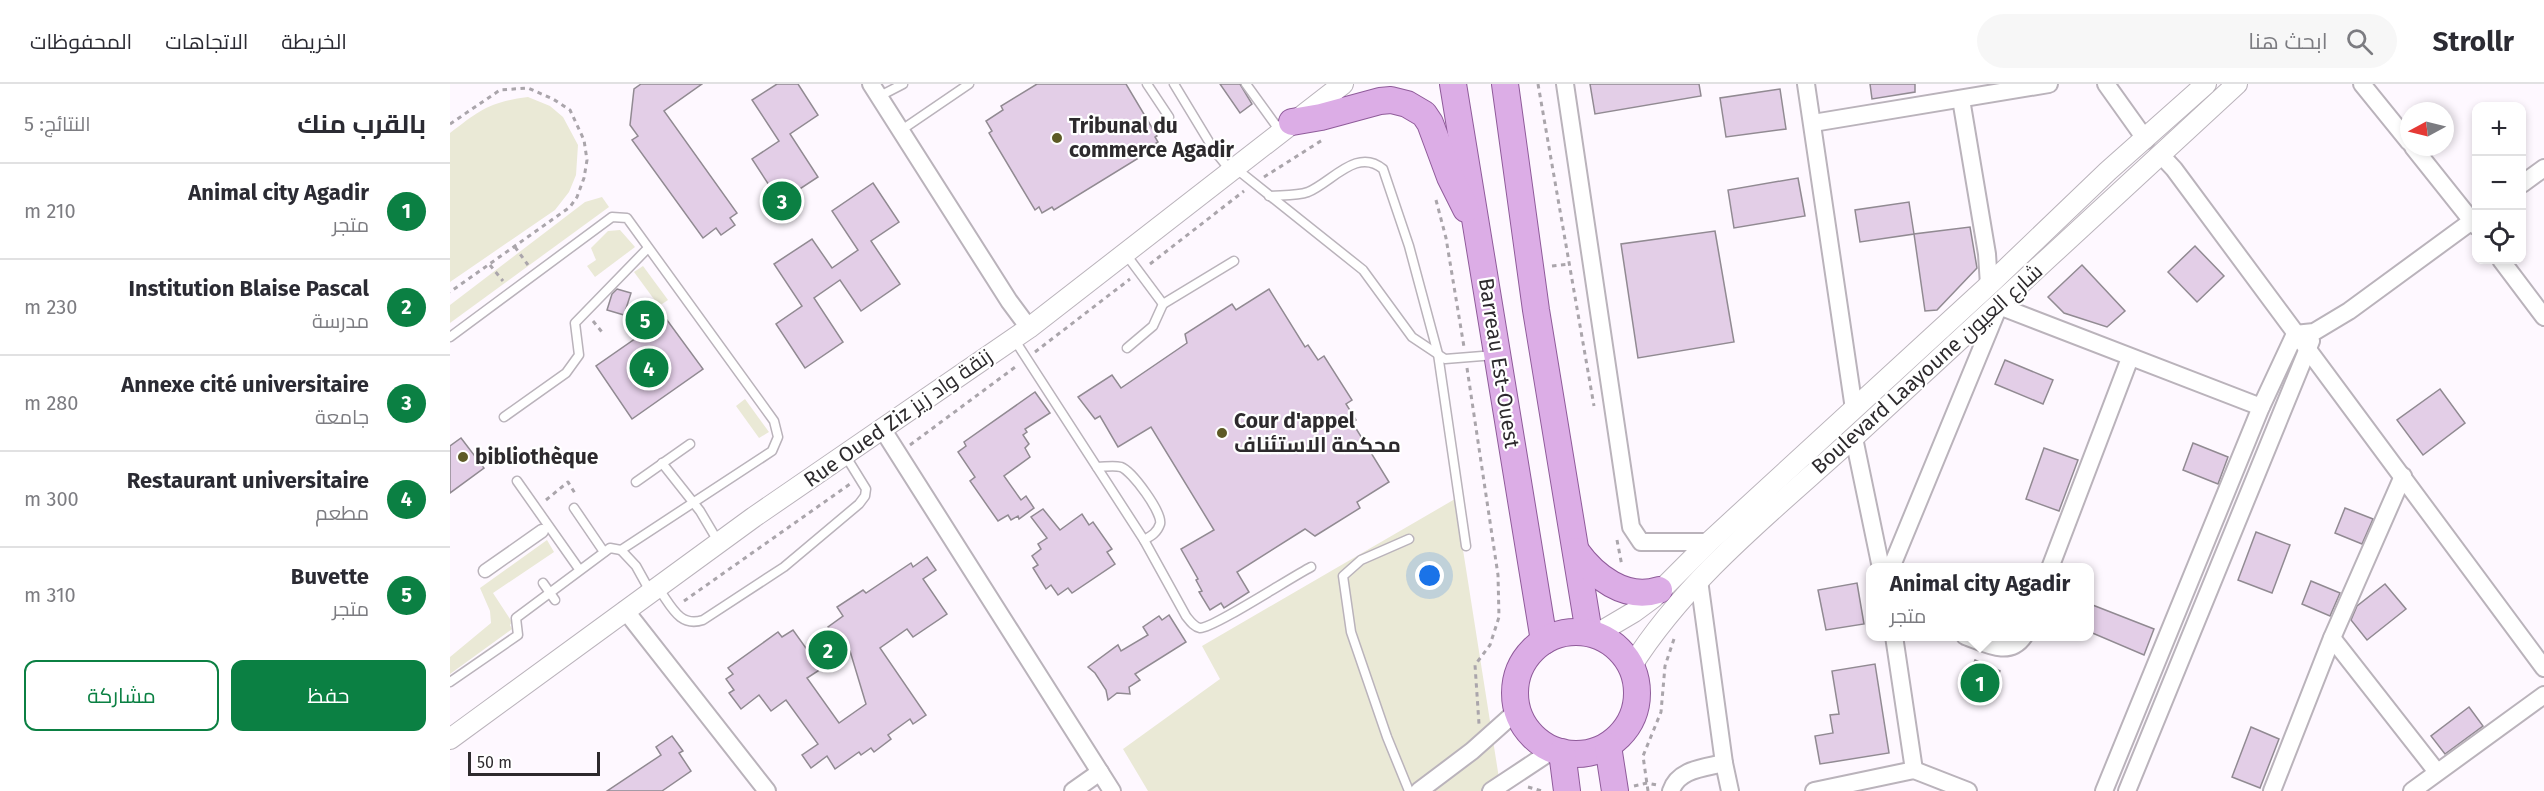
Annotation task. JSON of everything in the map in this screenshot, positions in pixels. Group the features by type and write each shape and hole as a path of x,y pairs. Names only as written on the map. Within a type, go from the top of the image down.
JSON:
{"main road":[{"name":"Barreau Est-Ouest","path":"1453,84 1544,641"},
{"path":"1505,84 1530,269 1576,551 1592,634"},
{"path":"1286,127 1391,100 1407,104 1424,114 1436,135 1450,177 1478,229"},
{"path":"1576,551 1599,577 1614,586 1648,594 1659,590"},
{"path":"1574,632 1592,634 1610,642 1622,653 1631,667 1637,684 1637,702 1631,720 1621,735 1608,746 1585,754 1558,751 1538,740 1525,727 1515,694 1517,679 1532,651 1544,641 1574,632"},
{"path":"1608,746 1620,790"},
{"path":"1558,751 1567,791"}],"street":[{"path":"1564,84 1631,527 1641,542 1709,542"},
{"path":"1806,84 1854,410"},
{"path":"1813,123 2049,84"},
{"path":"2106,84 2146,140"},
{"name":"Boulevard Laayoune شارع العيون","path":"1592,634 1634,612 1691,562 1709,542 1989,285 2108,171 2146,140 2206,84"},
{"name":"Boulevard Laayoune شارع العيون","path":"1631,667 1652,634 1699,580 1791,493 1999,306 2237,84"},
{"path":"2362,84 2400,131"},
{"name":"Rue Oued Ziz زنقة واد زيز","path":"450,739 625,610 844,454 883,430 1021,334 1340,85"},
{"path":"874,91 1009,301 1021,334"},
{"path":"1961,99 1987,255 1989,285"},
{"path":"2160,154 2174,169 2544,668"},
{"path":"2420,156 2472,218"},
{"path":"2526,181 2544,168"},
{"path":"2295,334 2314,332 2349,311 2472,224"},
{"path":"2504,264 2544,317"},
{"path":"1893,563 1999,306 2261,407"},
{"path":"2127,791 2314,332"},
{"path":"2104,791 2261,407 2295,334"},
{"path":"2052,563 2130,358"},
{"path":"883,430 1112,791"},
{"path":"1854,438 1880,563"},
{"path":"2271,791 2331,638 2403,476"},
{"path":"485,571 542,531"},
{"path":"1699,580 1724,763 1730,791"},
{"path":"625,610 767,791"},
{"path":"2331,638 2437,771"},
{"path":"1895,641 1914,770"},
{"path":"1979,641 2001,649 2017,645 2020,641"},
{"path":"2412,791 2544,695"},
{"path":"1419,791 1518,710"},
{"path":"1491,791 1558,751"},
{"path":"1671,790 1685,773 1724,763"},
{"path":"1814,791 1914,770 1968,791"},
{"path":"1073,791 1100,772"}],"lane":[{"path":"874,91 903,84"},
{"path":"900,131 969,84"},
{"path":"1147,84 1169,117"},
{"path":"1174,84 1214,150 1232,168 1363,270 1412,337 1445,359 1497,355"},
{"path":"1246,84 1286,127"},
{"path":"1269,196 1306,193 1360,160 1375,162 1383,169 1409,246 1438,354 1466,546"},
{"path":"450,337 612,217 627,218 774,421 778,431 777,442 772,451 621,550"},
{"path":"504,417 566,373 579,355 575,323 648,248"},
{"path":"1124,253 1163,304"},
{"path":"1127,348 1154,326 1163,304 1234,261"},
{"path":"1021,334 1026,358 1144,540 1186,616 1195,626 1202,628 1221,621 1285,580 1311,567"},
{"path":"636,482 690,444"},
{"path":"450,682 518,634 516,618 549,591 610,548 621,550 682,620 692,623 703,620 784,567 859,504 865,496 866,489 844,454"},
{"path":"662,463 699,511 719,543"},
{"path":"1097,467 1122,467 1130,472 1159,513 1160,522 1155,533 1144,540"},
{"path":"517,482 579,570"},
{"path":"574,508 604,552"},
{"path":"1409,539 1361,560 1343,576 1351,632 1387,737 1409,791"},
{"path":"543,583 555,600"}],"path":[{"path":"450,124 500,90 528,88 553,99 570,110 585,140 587,160 584,178 577,197 560,217 450,292"},
{"path":"897,454 1138,273 1253,183 1332,133"},
{"path":"1434,194 1446,238 1466,357 1498,575 1499,617 1490,645 1475,665 1478,721 1484,740"},
{"path":"489,265 504,284 528,265 515,247"},
{"path":"1530,269 1591,261"},
{"path":"516,275 522,285"},
{"path":"674,609 859,477"},
{"path":"536,508 568,482 573,492"},
{"path":"1620,790 1647,783 1671,790"},
{"path":"1528,787 1542,791"}],"green space":[{"path":"528,97 550,106 563,117 578,145 576,175 569,192 555,210 450,282 450,133 486,108"},
{"path":"602,197 609,207 450,323 450,305 585,202"},
{"path":"620,230 635,247 595,277 587,266 596,260 591,248 608,231"},
{"path":"643,266 668,300 659,306 634,272"},
{"path":"745,399 769,432 759,438 736,406"},
{"path":"1455,499 1501,791 1148,791 1123,749 1220,679 1202,646"},
{"path":"547,540 554,552 493,593 512,622 510,625 512,629 450,674 450,657 491,623 490,611 480,588"}],"building":[{"path":"641,84 702,84 664,111 737,213 730,218 735,225 721,235 716,228 703,238 632,140 638,136 630,125 634,89"},
{"path":"777,84 798,84 818,115 790,134 818,177 780,202 752,159 779,141 752,100"},
{"path":"1037,84 1126,84 1157,136 1155,137 1158,142 1148,148 1150,151 1054,210 1052,207 1042,213 1039,207 1035,210 989,133 992,131 986,121 1003,110 1001,106"},
{"path":"1220,84 1240,84 1252,104 1240,113"},
{"path":"1590,84 1699,84 1701,96 1595,114"},
{"path":"1870,84 1915,84 1915,92 1872,99"},
{"path":"1780,89 1786,129 1726,137 1720,98"},
{"path":"1798,178 1805,216 1734,228 1728,190"},
{"path":"873,183 899,222 871,241 900,284 861,311 840,280 814,298 843,342 805,368 776,324 802,306 774,264 812,239 832,268 858,250 832,211"},
{"path":"1909,202 1914,234 1860,242 1855,210"},
{"path":"1970,227 1977,268 1937,310 1925,311 1914,234"},
{"path":"1715,231 1734,342 1638,358 1621,244"},
{"path":"2195,246 2224,276 2197,302 2168,272"},
{"path":"2082,265 2125,311 2107,327 2064,313 2048,297"},
{"path":"617,289 631,293 624,315 607,310 612,294"},
{"path":"1269,289 1305,347 1308,345 1318,360 1324,356 1352,400 1346,404 1356,420 1352,422 1389,482 1357,502 1360,508 1315,536 1305,529 1237,572 1249,592 1224,608 1221,603 1210,610 1199,592 1202,591 1196,580 1198,579 1181,549 1214,530 1151,427 1118,447 1100,416 1095,419 1078,397 1112,375 1121,388 1187,343 1185,334 1232,304 1236,310"},
{"path":"653,301 703,369 632,419 596,366 636,338 624,321"},
{"path":"2005,360 2053,380 2043,404 1995,384"},
{"path":"2440,389 2465,423 2423,455 2397,420"},
{"path":"1035,392 1050,413 1025,429 1027,432 1023,435 1029,444 1025,448 1030,457 1004,476 1021,500 1026,496 1034,508 1019,519 1018,516 1011,520 1008,515 998,521 970,481 975,477 958,452 966,446 964,442"},
{"name":"bibliothèque","path":"461,438 484,468 450,493 450,446"},
{"path":"2193,443 2228,457 2218,484 2183,470"},
{"path":"2044,448 2078,460 2059,511 2026,499"},
{"path":"2345,508 2373,519 2362,544 2335,533"},
{"path":"1043,509 1060,530 1082,514 1089,525 1093,522 1112,549 1107,552 1115,564 1072,593 1068,588 1058,595 1051,585 1046,589 1033,568 1038,565 1032,556 1041,549 1038,544 1047,538 1031,517"},
{"path":"2256,532 2290,545 2272,593 2238,580"},
{"path":"927,557 936,570 923,579 947,614 913,637 907,629 880,648 926,715 913,724 910,719 888,735 891,739 874,752 871,748 861,755 859,752 835,769 827,756 811,768 802,755 818,744 786,700 771,711 759,695 741,709 729,693 734,690 726,679 733,674 728,668 778,632 782,637 793,630 821,669 807,678 839,723 866,704 850,651 846,653 828,627 843,616 837,607 863,590 866,593 911,563 913,567"},
{"path":"2311,581 2340,593 2330,616 2302,604"},
{"path":"1857,583 1864,624 1826,630 1818,590"},
{"path":"2385,584 2406,609 2367,640 2351,620 2357,606"},
{"path":"2094,606 2154,629 2144,655 2094,634"},
{"path":"1169,615 1186,642 1135,674 1140,680 1129,687 1130,694 1117,693 1108,700 1106,690 1095,673 1088,667 1118,645 1121,651 1148,635 1143,627 1159,616 1162,620"},
{"path":"1975,660 2000,671 1987,703 1962,693"},
{"path":"1875,664 1889,753 1820,764 1815,736 1833,733 1830,715 1839,714 1832,671"},
{"path":"2469,707 2483,726 2445,754 2431,736"},
{"path":"2251,727 2279,739 2260,788 2232,777"},
{"path":"672,736 683,751 679,753 691,771 662,791 607,791 661,755 656,747"}],"place":[{"name":"Tribunal du commerce Agadir","path":"1057,138"},
{"name":"Annexe cité universitaire","path":"782,201"},
{"name":"Buvette","path":"645,320"},
{"name":"Restaurant universitaire","path":"649,368"},
{"name":"Cour d'appel محكمة الاستئناف","path":"1222,433"},
{"name":"bibliothèque","path":"463,457"},
{"name":"Institution Blaise Pascal","path":"828,650"},
{"name":"Animal city Agadir","path":"1980,683"}]}
